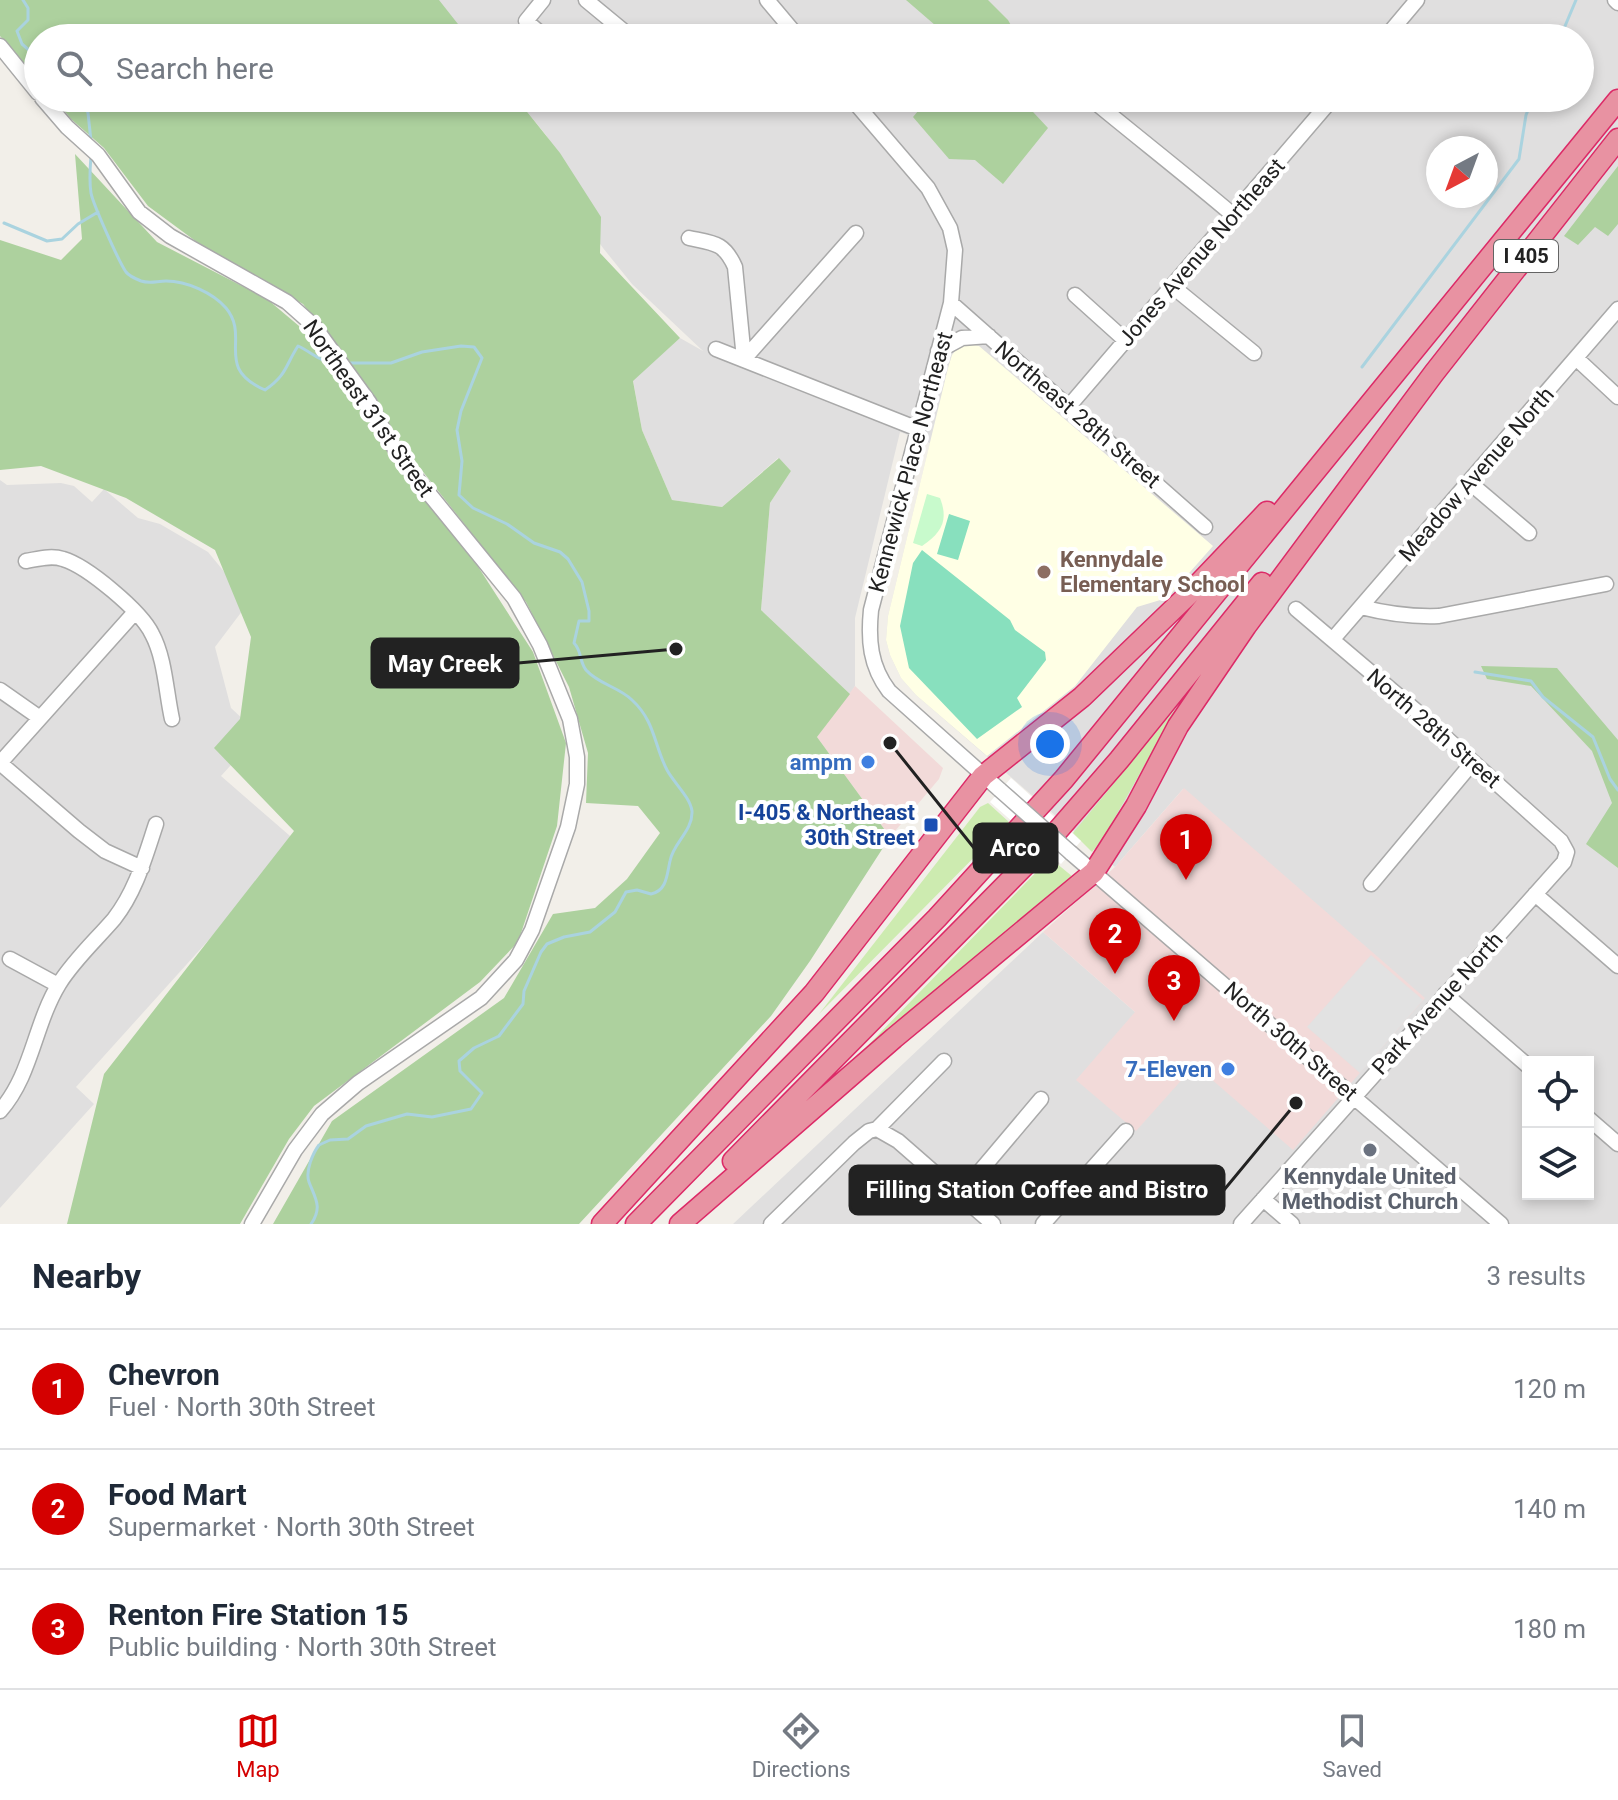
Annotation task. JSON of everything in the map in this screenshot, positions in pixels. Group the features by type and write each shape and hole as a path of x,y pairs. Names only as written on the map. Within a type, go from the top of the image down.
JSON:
{"highway":[{"name":"I 405","path":"636,1224 937,918 1034,814 1104,733 1618,100"},
{"name":"I 405","path":"672,1224 1046,844 1137,738 1434,373 1618,139"},
{"path":"602,1224 814,993 983,776 1082,697 1187,596 1462,294"},
{"path":"680,1224 894,1038 1094,872 1136,806 1181,721 1246,626 1434,373"}],"street":[{"path":"530,24 526,21 543,0"},
{"path":"586,0 615,24"},
{"path":"767,0 787,24"},
{"path":"1397,24 1417,0"},
{"path":"0,46 24,76"},
{"name":"Northeast 31st Street","path":"55,112 98,155 128,199 148,219 170,236 287,302 314,326 369,402 387,437 418,481 514,598 540,645 558,688 570,719 577,757 577,784 568,827 532,930 516,960 481,998 334,1102 295,1150 252,1224"},
{"name":"Kennewick Place Northeast","path":"863,112 928,188 950,228 955,250 951,303 871,610 869,633 875,667 889,691"},
{"path":"1107,112 1233,215"},
{"name":"Jones Avenue Northeast","path":"1070,405 1321,112"},
{"path":"744,359 856,233"},
{"path":"689,238 716,243 729,253 735,267 744,359"},
{"path":"1172,286 1254,353"},
{"path":"1075,295 1125,340"},
{"name":"Northeast 28th Street","path":"951,303 1205,527"},
{"name":"Meadow Avenue North","path":"1333,639 1618,309"},
{"path":"938,351 962,338 989,336"},
{"path":"716,349 918,429"},
{"path":"1576,358 1618,397"},
{"path":"1469,482 1529,533"},
{"path":"26,561 54,557 65,559 82,568 135,612 154,637 172,719"},
{"path":"1361,607 1413,617 1439,616 1606,584"},
{"name":"North 28th Street","path":"1296,609 1473,762 1561,841 1567,852"},
{"path":"135,612 0,763 105,851 142,868"},
{"path":"0,690 40,718"},
{"name":"North 30th Street","path":"889,691 1071,853 1501,1224"},
{"path":"1371,884 1473,762"},
{"path":"0,1111 9,1101 26,1068 58,985 122,907 133,889 156,824"},
{"name":"Park Avenue North","path":"1241,1224 1564,862 1567,852"},
{"path":"1535,894 1618,966"},
{"path":"10,959 58,985"},
{"path":"1445,994 1522,1061"},
{"path":"771,1224 854,1143 869,1131 877,1129 944,1061"},
{"path":"960,1195 1041,1099"},
{"path":"1594,1123 1618,1144"},
{"path":"877,1129 898,1141 993,1224"},
{"path":"1043,1224 1126,1131"},
{"path":"1263,1199 1292,1224"}],"shaded area":[{"path":"392,0 1618,0 1618,1224 733,1224 1043,932 1135,1012 1136,1131 1183,789 1115,867 916,695 901,678 886,640 888,616 930,443 900,432 855,618 855,686 850,694 761,610 770,503 791,471 778,458 722,507 672,500 642,430 633,380 680,338 703,351 632,284 603,248 588,227 596,218 546,135 527,112 1594,112 1594,24 431,24"},
{"name":"Kennydale Elementary School","path":"970,344 979,346 1213,546 1167,598 1137,607 1075,686 987,756 916,695 901,678 886,640 888,616 948,368 958,347"},
{"path":"0,480 7,485 61,483 74,486 92,502 104,489 138,518 160,524 208,552 249,602 215,647 231,708 259,734 221,776 297,842 76,1087 94,1104 0,1208"},
{"path":"855,686 943,768 939,779 890,837 817,737"},
{"path":"1184,788 1425,998 1293,1150 1195,1065 1136,1131 1076,1080 1135,1012 1043,932 1115,867"},
{"path":"1371,955 1423,1000 1360,1073 1307,1027"}],"green space":[{"path":"0,0 439,0 458,24 24,24 24,63 0,36"},
{"path":"906,0 988,0 1010,24 934,24"},
{"path":"65,112 527,112 560,153 601,217 600,253 680,338 633,381 642,430 672,500 722,507 779,458 791,471 770,503 761,610 850,694 817,737 890,837 771,1016 579,1224 273,1224 332,1121 504,998 553,914 595,908 627,879 660,833 638,806 586,803 588,753 569,687 526,602 401,444 368,390 303,304 209,251 148,206 104,148"},
{"path":"917,112 1033,112 1048,128 1003,184 975,160 949,159 913,117"},
{"path":"75,154 157,242 267,299 299,326 349,391 402,470 477,565 533,652 566,743 557,826 518,942 480,982 314,1106 289,1139 240,1224 67,1224 104,1074 294,831 214,748 240,719 251,637 215,550 126,498 41,466 0,470 0,240 61,260 82,239"},
{"path":"1618,166 1618,224 1608,236 1595,227 1578,245 1564,236"},
{"path":"927,494 940,498 944,513 942,526 922,546 913,543"},
{"path":"949,514 970,521 958,560 937,554"},
{"path":"922,550 1045,652 1046,660 1017,698 1022,707 977,739 909,668 900,626 913,563"},
{"path":"1481,666 1557,668 1618,740 1618,868 1586,844 1612,803 1592,751 1531,686 1487,679"},
{"path":"1178,706 1105,835 1092,852 1073,833"},
{"path":"988,803 1009,822 819,1014 980,807"},
{"path":"1050,858 1073,877 845,1069"}],"pier":[{"path":"1011,778 1081,841 1061,864 990,802"}],"waterway":[{"path":"23,0 28,8 28,20 24,24"},
{"path":"1566,24 1576,0"},
{"path":"24,24 17,31 24,46"},
{"path":"88,112 91,141"},
{"path":"1362,367 1519,159 1527,112"},
{"path":"91,156 91,193 126,272 144,282 166,281 191,286 221,303 233,319 236,362 249,381 265,390 282,375 298,346 321,359 336,363"},
{"path":"4,223 47,241 62,239 78,224 98,212"},
{"path":"311,1224 317,1207 308,1173 319,1145 330,1140 348,1139 366,1126 407,1114 432,1117 471,1109 482,1093 460,1071 459,1061 474,1048 499,1036 523,1004 524,991 547,944 590,932 615,912 626,892 637,890 651,894 660,889 672,855 689,825 692,811 667,770 640,708 627,696 596,679 584,667 574,643 579,621 589,621 589,611 582,582 568,559 473,508 459,495 462,461 457,430 461,411 482,358 474,347 422,352 391,363 348,363"},
{"path":"1475,672 1531,681 1543,697 1593,737 1610,779 1618,790"}],"place":[{"name":"Kennydale Elementary School","path":"1044,572"},
{"name":"May Creek","path":"676,649"},
{"name":"Arco","path":"890,743"},
{"name":"ampm","path":"868,762"},
{"name":"I-405 & Northeast 30th Street","path":"931,825"},
{"name":"Chevron","path":"1186,880"},
{"name":"Food Mart","path":"1115,974"},
{"name":"Renton Fire Station 15","path":"1174,1021"},
{"name":"7-Eleven","path":"1228,1069"},
{"name":"Filling Station Coffee and Bistro","path":"1296,1103"},
{"name":"Kennydale United Methodist Church","path":"1370,1150"}]}
